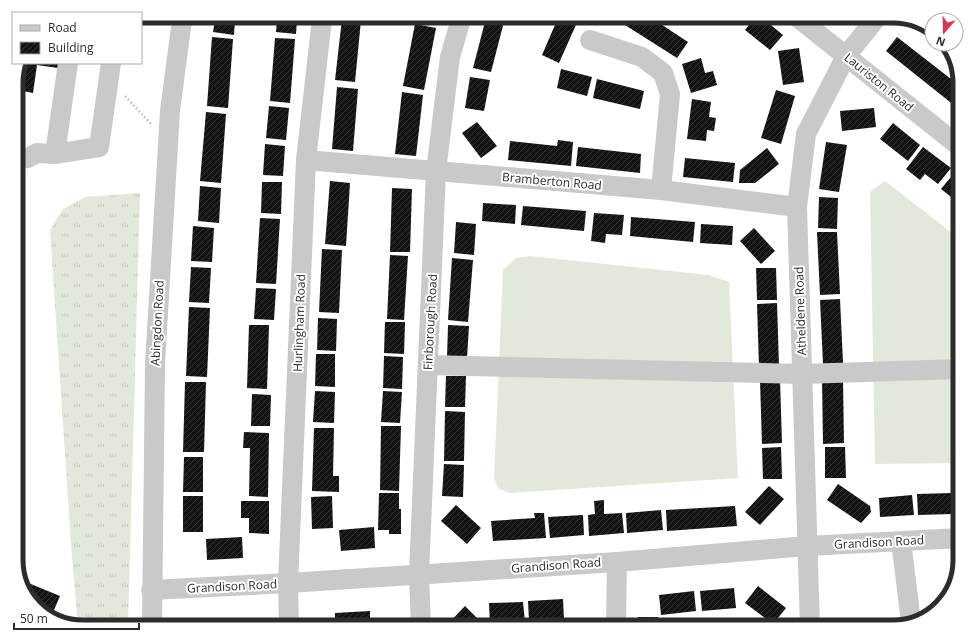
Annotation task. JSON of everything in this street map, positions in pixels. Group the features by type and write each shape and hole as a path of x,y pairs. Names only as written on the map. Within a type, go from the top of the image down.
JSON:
{"street":[{"name":"Abingdon Road","path":"152,620 155,364 170,111 182,23"},
{"name":"Hurlingham Road","path":"289,620 288,583 306,160 322,23"},
{"name":"Finborough Road","path":"421,620 419,574 436,171 450,57 460,23"},
{"name":"Lauriston Road","path":"805,23 953,141"},
{"name":"Atheldene Road","path":"810,620 797,207 806,134 846,56 872,23"},
{"path":"590,40 642,57 663,73 670,94 661,190"},
{"path":"54,154 68,64"},
{"path":"23,158 28,158 37,153 54,154 99,147 110,64"},
{"name":"Bramberton Road","path":"306,160 661,190 797,207"},
{"path":"428,365 802,374 953,369"},
{"name":"Grandison Road","path":"151,590 288,583 617,562 808,546 953,538"},
{"path":"902,541 910,617"},
{"path":"616,620 617,562"}],"path":[{"path":"106,92 124,96 168,142"}],"green space":[{"path":"885,181 953,234 953,463 875,464 870,192"},
{"path":"140,193 128,620 77,619 50,230 63,209 85,197"},
{"path":"530,256 708,275 729,282 738,478 509,493 498,488 494,478 503,270 516,258"}],"building":[{"path":"214,23 235,23 234,35 213,32"},
{"path":"277,23 297,23 296,34 276,32"},
{"path":"342,23 361,23 355,82 335,80"},
{"path":"485,23 504,23 491,72 473,68"},
{"path":"556,23 577,23 559,63 542,55"},
{"path":"626,23 659,23 688,42 677,58 625,25"},
{"path":"750,23 768,23 783,35 770,50 745,30"},
{"path":"415,24 436,28 424,90 403,86"},
{"path":"212,37 233,39 228,108 207,106"},
{"path":"897,37 953,80 953,104 886,51"},
{"path":"275,38 295,39 290,103 270,101"},
{"path":"799,48 804,82 783,85 778,51"},
{"path":"701,58 705,73 713,71 717,85 691,93 682,64"},
{"path":"26,64 59,64 58,68 37,65 33,93 23,91 23,79"},
{"path":"561,69 592,77 587,96 557,88"},
{"path":"470,77 490,80 484,111 465,108"},
{"path":"597,79 644,91 640,109 593,98"},
{"path":"337,87 358,89 353,151 332,149"},
{"path":"776,90 795,96 781,144 761,138"},
{"path":"402,92 423,95 416,156 395,154"},
{"path":"692,99 711,102 709,117 716,118 714,131 707,130 706,141 687,139"},
{"path":"269,106 289,108 286,140 266,138"},
{"path":"874,108 876,127 842,131 840,111"},
{"path":"206,112 226,114 221,183 200,181"},
{"path":"477,122 497,146 481,158 462,133"},
{"path":"893,123 920,145 908,161 880,139"},
{"path":"558,140 573,142 571,166 508,160 510,141 557,146"},
{"path":"826,142 847,145 839,192 819,189"},
{"path":"265,144 285,146 283,176 263,175"},
{"path":"578,147 641,154 640,173 576,166"},
{"path":"923,147 951,168 938,184 925,174 920,180 906,169"},
{"path":"767,148 779,164 755,183 739,183 740,170"},
{"path":"685,158 735,163 733,182 683,177"},
{"path":"953,174 953,198 941,189"},
{"path":"330,181 350,183 346,246 325,244"},
{"path":"262,182 282,182 281,214 261,213"},
{"path":"200,186 221,188 219,223 198,221"},
{"path":"392,188 412,189 410,252 390,252"},
{"path":"819,197 838,198 837,229 818,228"},
{"path":"483,203 516,205 515,224 482,221"},
{"path":"523,206 586,211 584,231 521,225"},
{"path":"594,213 624,215 622,235 606,234 605,243 591,241"},
{"path":"631,217 695,222 693,242 630,236"},
{"path":"260,218 280,219 276,284 256,283"},
{"path":"456,222 476,224 474,255 454,253"},
{"path":"701,224 733,226 732,245 700,243"},
{"path":"193,226 214,228 212,262 191,261"},
{"path":"754,228 775,251 761,264 740,241"},
{"path":"817,232 837,232 840,294 820,295"},
{"path":"322,249 342,250 339,313 319,312"},
{"path":"390,255 408,256 404,320 387,319"},
{"path":"452,258 473,260 468,322 448,320"},
{"path":"191,267 211,268 209,303 189,302"},
{"path":"756,268 776,268 777,300 757,300"},
{"path":"256,288 276,289 274,320 254,319"},
{"path":"840,299 843,363 823,364 820,300"},
{"path":"777,303 779,367 759,367 757,304"},
{"path":"189,307 210,308 207,377 186,376"},
{"path":"318,318 337,319 336,351 317,350"},
{"path":"385,322 405,322 404,354 384,353"},
{"path":"249,325 269,325 267,389 247,388"},
{"path":"448,325 469,326 467,358 447,357"},
{"path":"316,354 335,354 335,387 315,386"},
{"path":"384,356 403,357 402,389 383,388"},
{"path":"446,376 466,376 465,407 445,407"},
{"path":"780,380 782,443 762,444 760,381"},
{"path":"822,380 843,380 844,443 823,444"},
{"path":"185,382 206,382 204,452 183,452"},
{"path":"315,391 335,392 334,423 313,422"},
{"path":"383,391 402,392 400,423 381,422"},
{"path":"252,394 271,395 270,426 251,426"},
{"path":"445,411 465,412 464,461 444,461"},
{"path":"381,426 401,426 399,491 380,490"},
{"path":"314,428 334,428 333,476 339,476 339,492 312,491"},
{"path":"244,432 269,433 268,497 249,496 250,448 243,448"},
{"path":"781,447 782,479 763,479 762,448"},
{"path":"825,447 845,447 846,478 825,478"},
{"path":"184,457 203,457 203,492 183,492"},
{"path":"444,464 464,465 463,497 442,496"},
{"path":"838,484 870,506 871,512 861,523 827,500"},
{"path":"769,486 784,499 760,525 745,512"},
{"path":"379,493 399,493 399,509 401,509 401,534 389,534 389,530 378,530"},
{"path":"951,493 952,514 918,515 917,494"},
{"path":"912,495 914,515 880,517 879,498"},
{"path":"183,496 203,496 203,532 183,532"},
{"path":"332,496 333,528 312,529 311,497"},
{"path":"604,500 604,514 622,513 624,533 589,536 588,515 595,514 594,501"},
{"path":"241,501 269,501 269,534 249,533 249,518 241,518"},
{"path":"456,505 481,528 467,544 441,521"},
{"path":"735,506 737,526 667,531 666,510"},
{"path":"661,510 663,530 627,533 626,513"},
{"path":"534,513 544,513 546,538 493,541 491,521 535,518"},
{"path":"583,515 584,535 550,538 548,517"},
{"path":"374,527 375,548 341,551 339,530"},
{"path":"242,537 243,558 207,560 206,539"},
{"path":"28,583 60,596 53,612 38,600"},
{"path":"758,586 786,608 776,620 768,620 745,603"},
{"path":"734,588 736,608 702,611 700,591"},
{"path":"694,591 696,611 661,615 659,595"},
{"path":"563,599 564,620 529,620 528,601"},
{"path":"523,602 525,620 490,620 489,603"},
{"path":"465,606 479,620 452,620"},
{"path":"370,611 370,620 335,620 335,613"},
{"path":"638,617 658,617 658,620 638,620"},
{"path":"241,619 241,620 206,620"}]}
